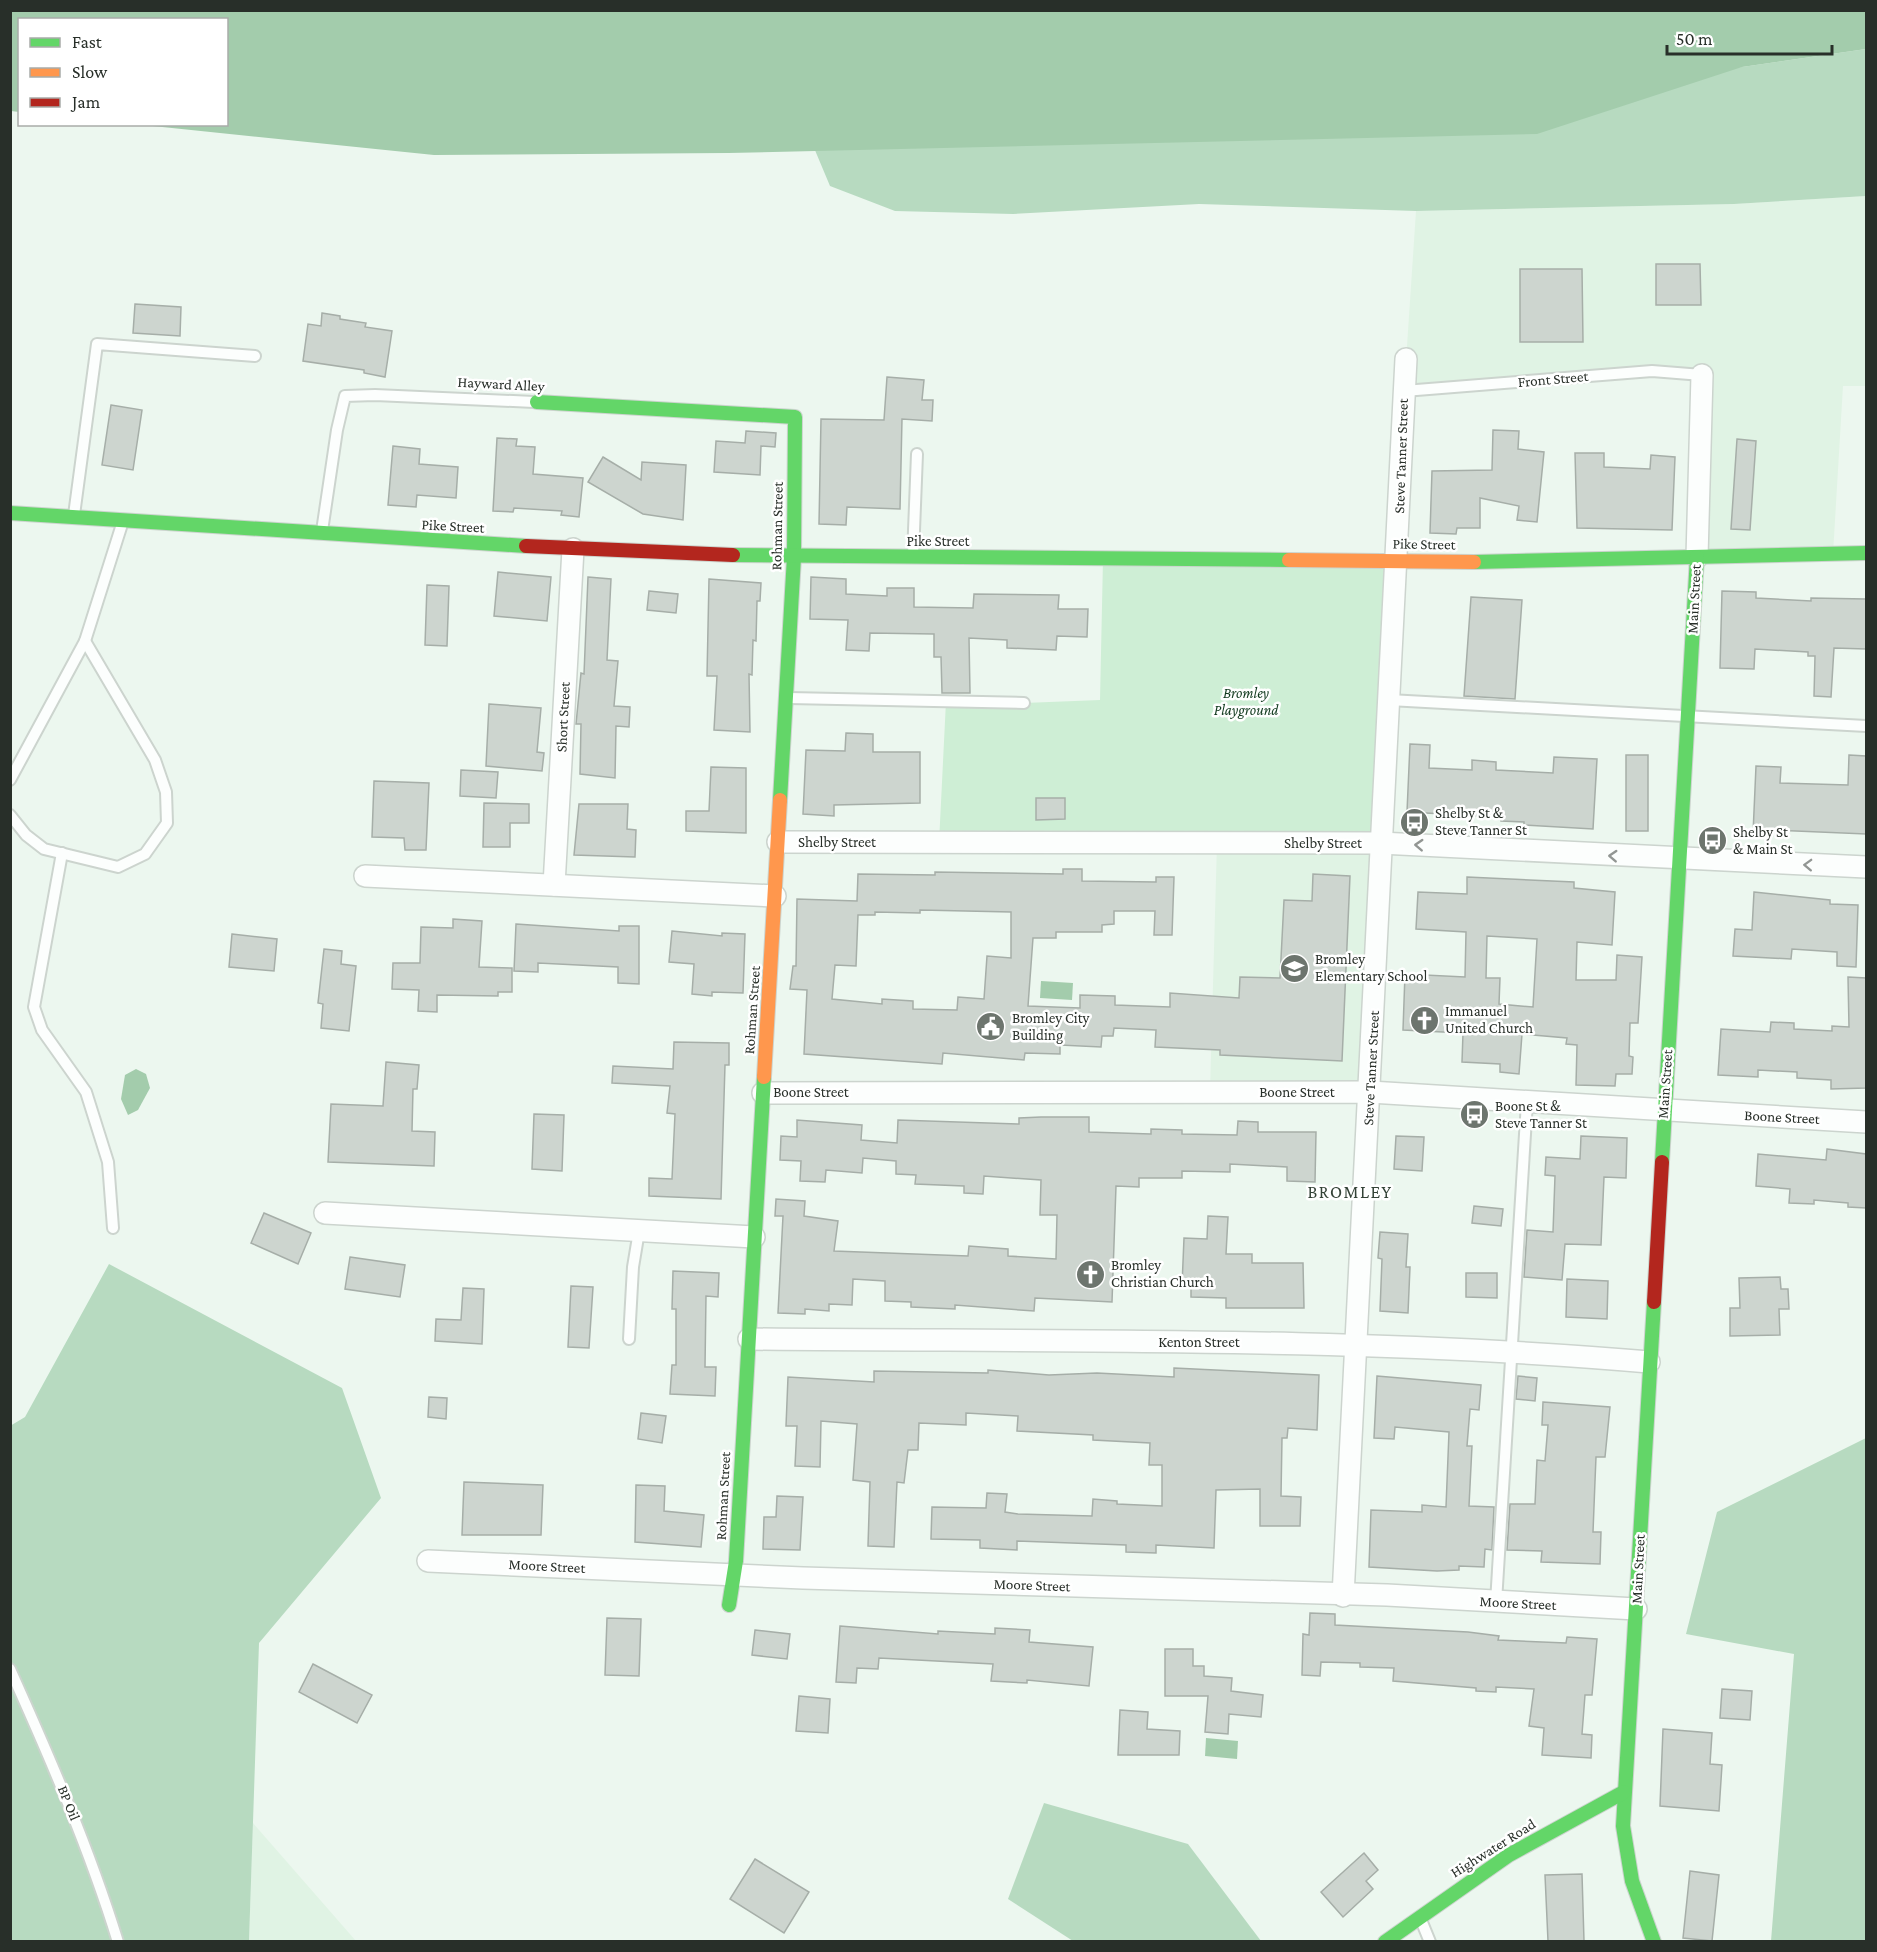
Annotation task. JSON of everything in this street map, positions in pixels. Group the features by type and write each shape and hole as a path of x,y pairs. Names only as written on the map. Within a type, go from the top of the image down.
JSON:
{"street":[{"name":"Steve Tanner Street","path":"1343,1596 1370,1092 1380,843 1398,561 1407,360"},
{"name":"Main Street","path":"1654,1941 1626,1855 1623,1826 1624,1792 1697,557 1702,375"},
{"name":"Hayward Alley","path":"537,402 795,417"},
{"name":"Rohman Street","path":"729,1605 734,1574 749,1339 794,557 795,417"},
{"name":"Pike Street","path":"10,513 322,535 573,549 794,557 1544,562 1866,553"},
{"name":"Short Street","path":"554,885 573,549"},
{"name":"Shelby Street","path":"778,842 1380,843 1866,867"},
{"path":"365,876 775,896"},
{"name":"Boone Street","path":"763,1092 1370,1092 1866,1122"},
{"path":"325,1213 754,1237"},
{"name":"Kenton Street","path":"749,1339 1356,1345 1512,1352 1649,1362"},
{"name":"Moore Street","path":"428,1561 1343,1596 1387,1595 1636,1609"},
{"name":"Highwater Road","path":"1385,1941 1509,1855 1624,1792"}],"lane":[{"path":"73,518 97,344 255,356"},
{"name":"Front Street","path":"1404,391 1652,371 1702,375"},
{"name":"Hayward Alley","path":"322,535 337,430 345,396 375,394 537,402"},
{"path":"913,558 917,454"},
{"path":"10,780 85,641 123,521"},
{"path":"10,815 26,835 44,849 118,867 145,854 167,823 166,792 155,760 85,641"},
{"path":"786,698 1024,703"},
{"path":"1389,700 1866,726"},
{"path":"62,853 34,1007 42,1030 86,1092 108,1162 113,1228"},
{"path":"1496,1602 1507,1390 1512,1352 1527,1102"},
{"path":"629,1339 633,1267 639,1231"},
{"name":"BP Oil","path":"10,1669 53,1763 96,1872 118,1941"},
{"path":"1419,1916 1429,1933 1430,1941"},
{"path":"1637,1941 1648,1928"}],"shaded area":[{"path":"11,10 1866,10 1866,49 1742,67 1537,134 728,153 434,155 153,126 228,126 228,18 18,18 18,112 11,111"},
{"path":"1866,49 1866,196 1734,204 1416,211 1199,204 1013,214 895,211 830,186 804,124 1742,67"},
{"path":"1866,196 1866,386 1843,386 1833,554 1697,557 1702,375 1652,371 1404,391 1416,211 1734,204"},
{"name":"Bromley Elementary School","path":"1217,843 1380,843 1370,1092 1210,1092"},
{"path":"1041,981 1073,983 1072,1000 1040,998"},
{"path":"136,1069 146,1074 150,1088 138,1110 128,1115 121,1099 125,1075"},
{"path":"109,1264 342,1388 381,1498 259,1643 249,1941 11,1941 10,1426 25,1417"},
{"path":"1866,1438 1866,1941 1771,1941 1794,1654 1686,1634 1717,1512"},
{"path":"1206,1738 1238,1741 1237,1759 1205,1756"},
{"path":"1044,1803 1188,1844 1261,1941 1073,1941 1008,1899"},
{"path":"253,1823 356,1941 249,1941"}],"green space":[{"name":"Bromley Playground","path":"1103,559 1398,561 1380,843 939,843 946,701 1024,703 1100,700"}],"building":[{"path":"1656,264 1700,264 1701,305 1656,305"},
{"path":"1520,269 1582,269 1583,342 1520,342"},
{"path":"135,304 181,307 180,336 133,333"},
{"path":"322,313 340,316 340,319 366,323 365,327 392,331 385,377 364,373 364,370 303,361 308,324 321,326"},
{"path":"887,377 924,380 922,400 933,400 932,421 902,419 900,509 847,507 846,525 819,524 821,419 884,420"},
{"path":"111,405 142,410 133,470 102,465"},
{"path":"1493,430 1519,431 1518,449 1544,452 1537,522 1517,520 1519,506 1480,498 1480,528 1457,528 1456,534 1430,533 1432,471 1492,470"},
{"path":"746,431 776,433 775,447 761,446 760,475 714,472 716,441 745,443"},
{"path":"497,438 517,439 516,446 535,447 533,474 583,478 579,517 561,515 562,511 514,508 513,512 493,511"},
{"path":"1737,439 1756,441 1750,530 1731,529"},
{"path":"393,446 420,449 419,464 458,467 456,498 417,495 416,507 388,505"},
{"path":"1575,453 1604,453 1604,467 1650,469 1651,455 1675,457 1672,530 1577,528"},
{"path":"603,457 641,480 642,462 686,465 683,520 643,514 588,482"},
{"path":"498,572 551,577 547,621 494,616"},
{"path":"588,577 611,579 607,660 618,661 614,706 630,707 629,727 616,726 615,778 580,774 581,724 576,724 581,673 584,674"},
{"path":"811,577 846,579 846,594 887,596 887,588 914,588 914,607 973,608 974,594 1059,595 1058,609 1088,609 1087,637 1057,636 1056,650 1007,648 1007,640 969,638 970,693 942,693 941,657 934,657 934,634 870,633 869,651 846,650 848,620 810,619"},
{"path":"709,579 761,583 760,601 757,601 756,641 753,640 752,675 749,674 750,732 714,730 717,676 707,676"},
{"path":"427,585 449,586 447,646 425,645"},
{"path":"649,591 678,594 676,613 647,610"},
{"path":"1722,591 1756,592 1756,598 1811,601 1811,598 1866,599 1866,649 1834,648 1831,697 1814,696 1815,656 1808,656 1808,652 1755,649 1754,669 1720,668"},
{"path":"1471,597 1522,600 1515,699 1464,696"},
{"path":"489,704 541,708 537,752 544,753 542,771 486,766"},
{"path":"846,733 873,734 873,752 920,752 920,803 834,805 834,816 803,814 806,750 845,751"},
{"path":"1410,744 1430,745 1429,768 1472,770 1472,760 1496,762 1496,770 1553,773 1554,757 1597,759 1593,829 1524,825 1524,822 1501,821 1501,817 1407,812"},
{"path":"1626,755 1648,755 1648,831 1626,831"},
{"path":"1849,755 1866,756 1866,834 1771,830 1771,835 1753,834 1756,766 1781,767 1780,783 1848,785"},
{"path":"711,767 746,768 746,833 686,831 686,811 709,811"},
{"path":"461,770 498,772 496,798 460,796"},
{"path":"374,781 429,783 426,850 405,850 404,838 372,837"},
{"path":"1036,798 1065,798 1065,819 1036,820"},
{"path":"484,803 529,804 529,823 510,823 510,847 483,847"},
{"path":"579,804 628,804 627,829 636,830 635,857 574,855"},
{"path":"1063,869 1082,869 1082,881 1156,882 1156,877 1174,877 1172,935 1154,935 1155,911 1114,911 1114,924 1102,925 1102,932 1056,932 1056,938 1033,938 1028,1006 1080,1008 1080,995 1115,996 1115,1005 1170,1007 1170,993 1239,998 1240,977 1280,978 1284,900 1312,901 1313,874 1350,876 1342,1061 1220,1055 1220,1050 1155,1047 1156,1030 1114,1028 1113,1036 1102,1036 1101,1047 1060,1045 1060,1054 1025,1053 1024,1060 943,1053 942,1064 804,1054 807,990 790,989 793,966 796,966 797,899 857,901 858,874 935,875 935,872 1063,874","holes":["920,910 1011,912 1011,958 987,956 984,999 958,997 957,1010 913,1009 913,1001 882,999 882,1004 832,999 835,965 856,966 858,915 875,915 875,912 920,913"]},
{"path":"1467,877 1574,882 1574,888 1615,892 1612,945 1577,942 1576,980 1616,980 1617,955 1642,957 1638,1023 1630,1023 1629,1056 1633,1057 1632,1074 1616,1074 1615,1086 1576,1085 1577,1045 1566,1044 1567,1038 1522,1034 1519,1074 1500,1072 1500,1064 1462,1062 1463,1033 1403,1030 1405,974 1465,977 1466,932 1416,929 1418,892 1467,894","holes":["1487,936 1537,939 1533,1007 1499,1004 1500,978 1486,978"]},
{"path":"1754,892 1830,900 1830,904 1858,905 1856,967 1837,966 1837,952 1792,949 1791,959 1733,956 1735,929 1752,930"},
{"path":"453,919 482,921 479,967 512,968 512,992 498,992 498,996 437,995 437,1012 418,1011 419,990 392,989 393,963 420,963 421,927 453,928"},
{"path":"516,924 619,931 619,926 639,926 639,984 618,983 618,967 538,963 538,972 514,971"},
{"path":"672,931 722,936 722,933 745,934 743,993 712,992 712,996 692,994 694,964 669,962"},
{"path":"232,934 277,939 274,971 229,967"},
{"path":"324,949 342,951 341,964 356,966 349,1031 321,1028 323,1004 318,1003"},
{"path":"1848,977 1866,978 1866,1088 1831,1089 1831,1080 1797,1078 1797,1072 1758,1070 1758,1077 1718,1075 1721,1029 1770,1032 1771,1022 1794,1023 1794,1029 1832,1031 1832,1026 1849,1027"},
{"path":"674,1042 729,1043 729,1065 725,1065 721,1199 649,1196 649,1178 672,1179 675,1114 667,1113 670,1086 612,1083 613,1066 673,1069"},
{"path":"386,1062 419,1065 417,1089 413,1089 412,1131 435,1132 434,1166 328,1162 331,1104 383,1106"},
{"path":"534,1114 564,1115 562,1171 532,1169"},
{"path":"1089,1117 1089,1132 1151,1134 1151,1129 1182,1130 1182,1134 1237,1135 1238,1121 1258,1122 1258,1132 1316,1132 1315,1182 1287,1181 1287,1167 1230,1164 1230,1172 1182,1171 1182,1178 1139,1178 1139,1187 1116,1186 1112,1302 1035,1298 1034,1311 955,1305 955,1309 911,1307 911,1302 885,1301 885,1281 853,1279 852,1305 829,1304 829,1311 805,1309 805,1314 778,1313 783,1216 775,1216 776,1199 805,1201 804,1216 838,1221 834,1251 968,1256 969,1246 1008,1249 1008,1256 1056,1259 1057,1215 1040,1215 1041,1180 984,1176 983,1194 964,1193 964,1186 915,1184 916,1175 896,1174 896,1161 863,1158 862,1173 826,1170 825,1182 800,1181 801,1161 780,1160 781,1136 797,1137 797,1120 862,1125 861,1140 897,1143 898,1120 1019,1124 1019,1118"},
{"path":"1396,1136 1424,1137 1422,1171 1394,1169"},
{"path":"1581,1136 1627,1138 1626,1178 1604,1177 1601,1245 1565,1244 1562,1280 1524,1277 1527,1230 1553,1232 1555,1176 1545,1175 1546,1157 1580,1159"},
{"path":"1827,1149 1866,1154 1866,1208 1848,1207 1848,1203 1814,1200 1814,1204 1789,1203 1790,1189 1756,1186 1758,1154 1826,1160"},
{"path":"1474,1206 1503,1209 1501,1226 1472,1223"},
{"path":"264,1213 311,1233 298,1264 251,1243"},
{"path":"1208,1216 1228,1217 1226,1254 1252,1254 1252,1263 1303,1263 1304,1308 1226,1308 1226,1298 1191,1297 1191,1286 1182,1286 1184,1238 1207,1239"},
{"path":"1380,1232 1408,1234 1406,1267 1410,1267 1408,1313 1380,1311 1382,1259 1378,1258"},
{"path":"350,1257 405,1265 400,1297 345,1289"},
{"path":"673,1271 719,1273 718,1297 706,1296 705,1367 716,1367 715,1396 670,1394 672,1365 676,1365 676,1309 672,1309"},
{"path":"1466,1273 1497,1273 1497,1298 1466,1297"},
{"path":"1780,1277 1781,1289 1788,1289 1789,1309 1779,1309 1780,1335 1730,1336 1730,1308 1740,1308 1739,1278"},
{"path":"1567,1279 1608,1281 1607,1319 1566,1317"},
{"path":"571,1286 593,1287 589,1348 568,1347"},
{"path":"463,1288 484,1289 482,1344 435,1341 436,1319 461,1320"},
{"path":"1174,1368 1319,1375 1317,1430 1288,1428 1287,1438 1282,1438 1281,1496 1301,1497 1300,1526 1260,1526 1260,1489 1216,1490 1214,1548 1156,1545 1156,1553 1126,1552 1126,1545 1017,1541 1017,1550 980,1548 980,1540 931,1539 932,1507 986,1508 987,1493 1007,1494 1005,1512 1018,1514 1092,1516 1093,1499 1117,1501 1117,1504 1162,1506 1162,1465 1149,1465 1150,1443 1093,1440 1093,1435 1017,1431 1018,1416 966,1413 966,1425 919,1423 918,1450 908,1450 904,1483 897,1482 894,1547 868,1546 870,1482 853,1480 857,1424 821,1421 820,1467 795,1466 797,1426 786,1426 788,1377 874,1382 874,1371 988,1373 988,1370 1049,1375 1097,1373 1174,1377"},
{"path":"1377,1376 1481,1385 1479,1410 1470,1409 1467,1446 1472,1446 1469,1506 1494,1507 1492,1550 1485,1549 1484,1567 1459,1566 1459,1570 1437,1571 1369,1567 1371,1510 1422,1512 1422,1505 1446,1507 1449,1432 1395,1427 1394,1439 1374,1438"},
{"path":"1518,1376 1537,1378 1535,1401 1516,1399"},
{"path":"429,1397 447,1398 446,1419 428,1417"},
{"path":"1543,1402 1610,1407 1605,1457 1596,1457 1593,1532 1601,1532 1600,1564 1541,1562 1542,1551 1507,1550 1510,1504 1535,1504 1537,1460 1545,1461 1548,1425 1542,1425"},
{"path":"641,1413 666,1416 662,1443 638,1439"},
{"path":"464,1482 543,1485 541,1535 462,1535"},
{"path":"636,1485 665,1486 664,1511 704,1515 701,1547 635,1542"},
{"path":"777,1496 803,1497 800,1550 763,1549 764,1517 776,1517"},
{"path":"1310,1613 1335,1614 1335,1625 1468,1632 1499,1636 1498,1640 1566,1643 1567,1637 1597,1639 1592,1695 1585,1695 1582,1734 1592,1735 1591,1758 1542,1755 1544,1728 1529,1726 1534,1689 1496,1687 1496,1692 1476,1691 1476,1688 1393,1681 1394,1668 1360,1667 1360,1663 1321,1662 1320,1676 1302,1675 1303,1634 1309,1635"},
{"path":"607,1618 641,1619 639,1676 605,1675"},
{"path":"840,1626 938,1634 938,1631 995,1634 995,1628 1030,1630 1029,1642 1093,1647 1089,1686 1027,1680 1027,1683 991,1681 993,1664 879,1658 878,1669 857,1668 856,1683 836,1682"},
{"path":"755,1630 790,1634 787,1659 752,1655"},
{"path":"1165,1649 1193,1649 1193,1666 1204,1666 1204,1676 1232,1678 1231,1691 1263,1695 1261,1717 1229,1714 1228,1734 1205,1732 1208,1696 1165,1696"},
{"path":"313,1664 372,1695 357,1723 299,1692"},
{"path":"1722,1689 1752,1691 1750,1720 1720,1718"},
{"path":"799,1696 830,1699 828,1733 796,1731"},
{"path":"1120,1710 1148,1712 1147,1729 1180,1731 1179,1755 1118,1755"},
{"path":"1663,1729 1712,1733 1710,1764 1722,1765 1719,1811 1660,1806"},
{"path":"1364,1853 1378,1870 1366,1881 1373,1889 1343,1917 1321,1892"},
{"path":"755,1859 809,1892 784,1933 730,1899"},
{"path":"1690,1871 1719,1875 1712,1941 1683,1938"},
{"path":"1582,1874 1584,1941 1548,1941 1545,1875"}],"traffic: fast":[{"path":"537,402 795,417 794,557 780,800"},
{"path":"10,513 526,546"},
{"path":"1474,562 1866,553"},
{"path":"733,555 1289,560"},
{"path":"1662,1162 1697,557"},
{"path":"729,1605 736,1561 764,1077"},
{"path":"1654,1302 1623,1826 1632,1881 1654,1942"},
{"path":"1385,1942 1509,1855 1624,1792"}],"traffic: slow":[{"path":"1289,560 1474,562"},
{"path":"764,1077 780,800"}],"traffic: jam":[{"path":"526,546 733,555"},
{"path":"1654,1302 1662,1162"}],"place":[{"name":"Shelby St & Steve Tanner St","path":"1414,822"},
{"name":"Shelby St & Main St","path":"1712,841"},
{"name":"Bromley Elementary School","path":"1294,968"},
{"name":"Immanuel United Church","path":"1424,1020"},
{"name":"Bromley City Building","path":"991,1027"},
{"name":"Boone St & Steve Tanner St","path":"1474,1115"},
{"name":"Bromley Christian Church","path":"1090,1274"}],"district":[{"name":"BROMLEY","path":"1350,1192"}]}
